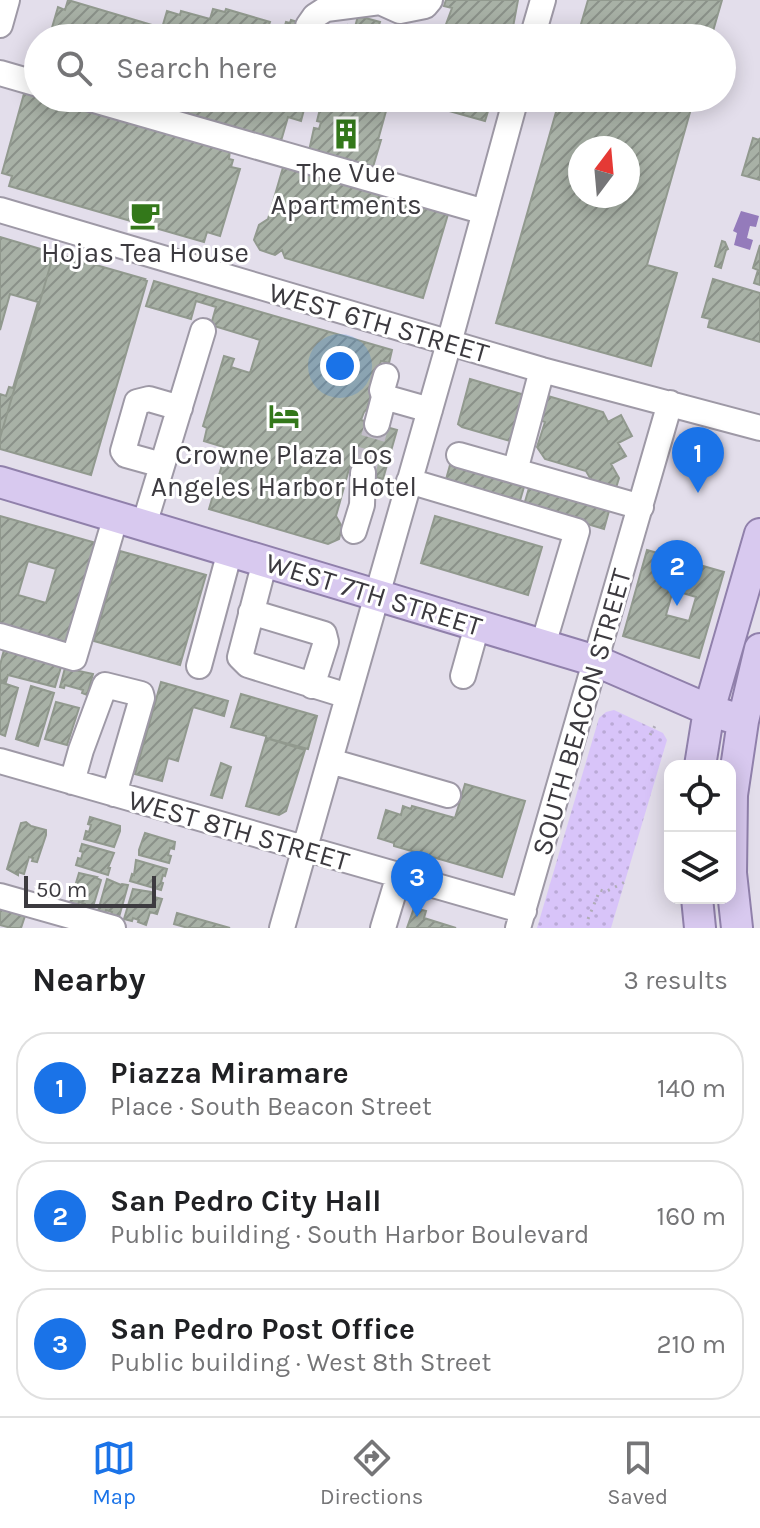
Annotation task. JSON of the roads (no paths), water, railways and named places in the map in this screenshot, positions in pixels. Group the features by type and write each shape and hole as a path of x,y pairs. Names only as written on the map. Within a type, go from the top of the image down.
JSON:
{"main road":[{"name":"WEST 7TH STREET","path":"0,482 596,661 709,710 743,721"},
{"path":"701,760 709,710 760,534"},
{"path":"737,928 731,873 732,795 743,721 760,649"},
{"path":"698,904 700,928"}],"street":[{"path":"0,25 7,0"},
{"path":"309,24 326,9 380,1 400,11 425,6 430,0"},
{"path":"536,24 543,0"},
{"path":"0,73 24,80"},
{"path":"136,112 485,212"},
{"path":"282,928 512,112"},
{"name":"WEST 6TH STREET","path":"0,210 542,370 760,428"},
{"path":"0,636 74,658 130,520 162,465 203,331"},
{"path":"515,471 542,370"},
{"path":"377,424 385,386 430,410"},
{"path":"162,465 126,455 123,451 137,402 149,399 180,408"},
{"name":"SOUTH BEACON STREET","path":"521,919 670,403"},
{"path":"459,455 641,507"},
{"path":"354,531 362,505 363,473"},
{"path":"409,481 577,531 543,645"},
{"path":"362,505 400,516"},
{"path":"199,666 230,551"},
{"path":"265,561 240,657 248,665 348,696"},
{"path":"251,612 324,634 326,642 312,686"},
{"path":"463,676 477,626"},
{"path":"72,782 105,685 141,694 114,794"},
{"name":"WEST 8TH STREET","path":"0,761 399,875 521,919"},
{"path":"330,761 448,795"},
{"path":"383,928 399,875"},
{"path":"0,896 113,928"}],"tunnel":[{"path":"363,473 377,424"}],"place":[{"name":"The Vue Apartments","path":"346,134"},
{"name":"Hojas Tea House","path":"145,215"},
{"name":"Crowne Plaza Los Angeles Harbor Hotel","path":"284,416"},
{"name":"Piazza Miramare","path":"698,493"},
{"name":"San Pedro City Hall","path":"677,606"},
{"name":"San Pedro Post Office","path":"417,917"}]}
